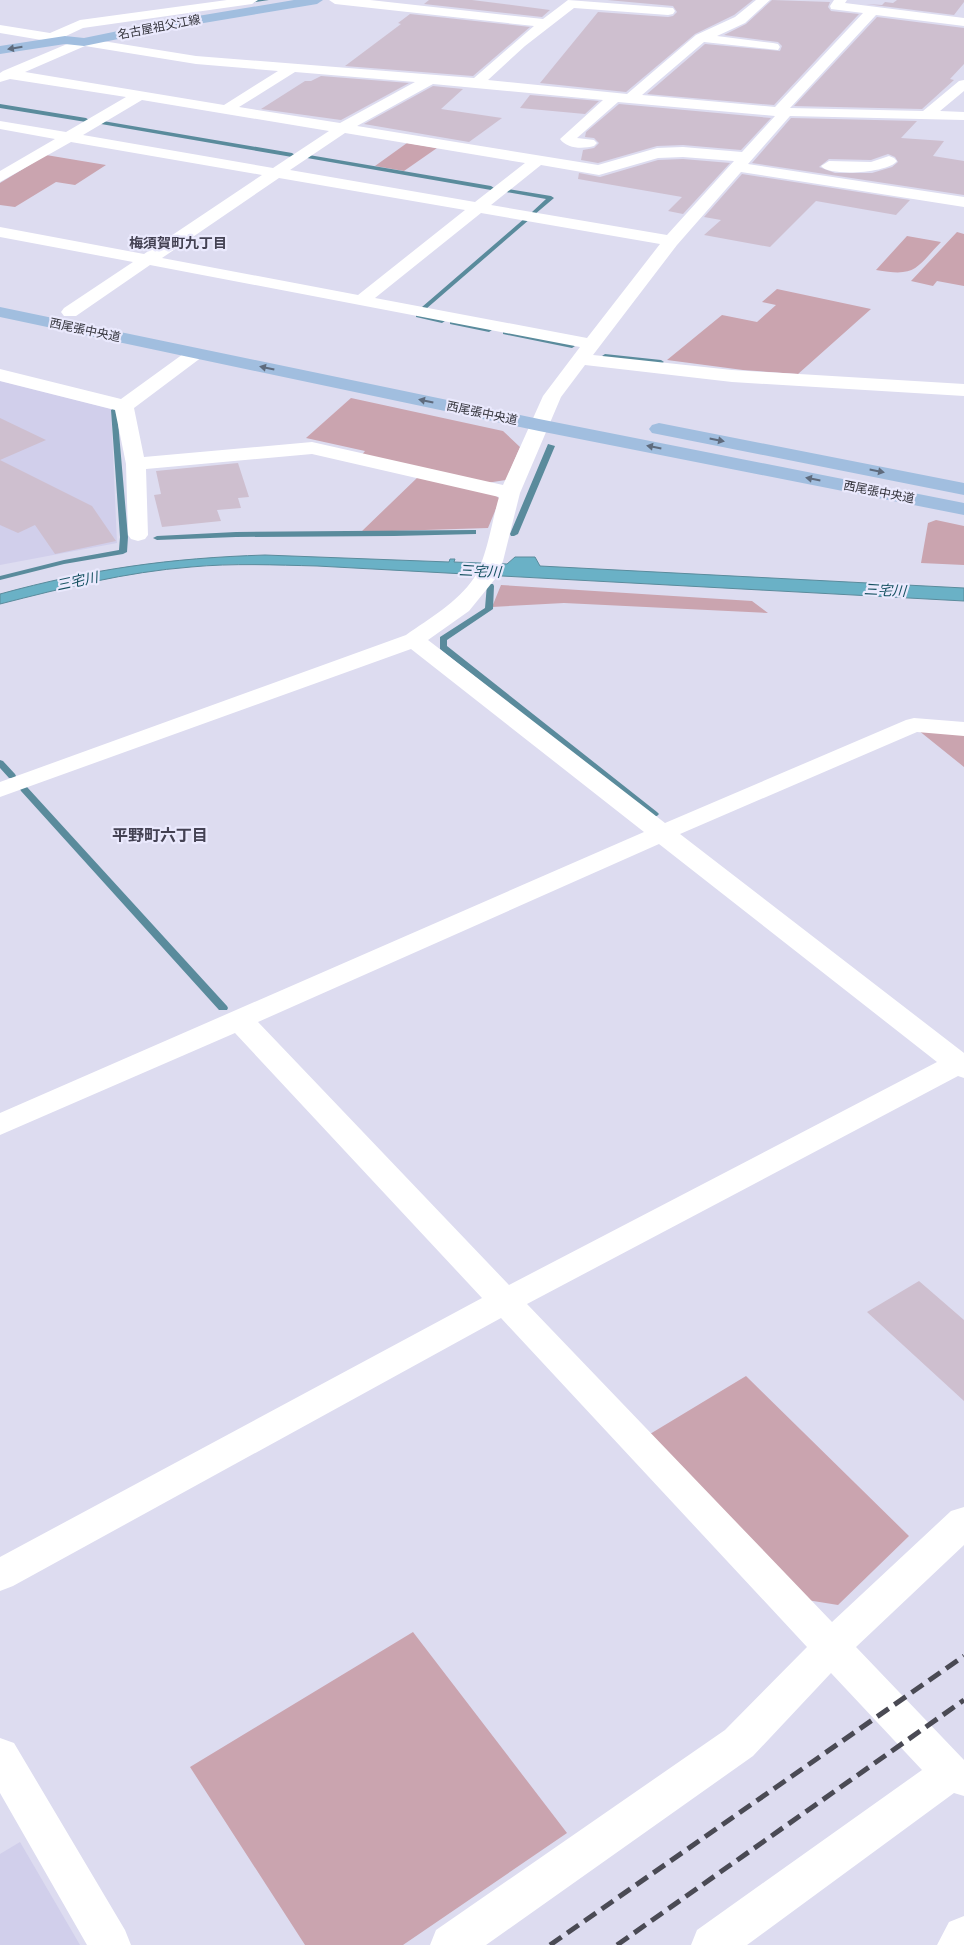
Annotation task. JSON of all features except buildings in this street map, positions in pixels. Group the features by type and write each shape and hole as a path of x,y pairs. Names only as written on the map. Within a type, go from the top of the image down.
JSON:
{"main road":[{"name":"名古屋祖父江線","path":"0,50 58,39 84,42 162,26 317,0"},
{"name":"西尾張中央道","path":"0,298 964,509"},
{"name":"西尾張中央道","path":"0,312 196,353 543,416 566,412"},
{"name":"西尾張中央道","path":"642,426 964,489"}],"street":[{"path":"0,29 58,39 80,24 252,0"},
{"path":"335,0 545,23"},
{"path":"435,11 448,0"},
{"path":"561,163 583,143 567,139 701,38 740,20 764,0"},
{"path":"836,0 836,6 964,22"},
{"path":"477,83 520,43 574,2 668,11"},
{"path":"108,21 119,7"},
{"path":"0,790 414,640 461,606 488,570 510,493 552,396 671,241 747,157 783,111 872,11"},
{"path":"701,38 748,40 773,47"},
{"path":"4,76 84,42 196,60 477,83 622,98 783,111 964,116"},
{"path":"225,110 292,69"},
{"path":"4,76 539,159 599,170 657,153 683,152 747,157"},
{"path":"70,312 341,129 429,80"},
{"path":"927,115 964,84"},
{"path":"0,177 139,96"},
{"path":"0,125 671,241"},
{"path":"687,138 815,178 964,202"},
{"path":"362,300 539,159"},
{"path":"815,178 827,166 872,167 889,161"},
{"path":"0,232 414,310 405,318 585,352 732,376 964,390"},
{"path":"124,406 196,353"},
{"path":"0,374 124,406"},
{"path":"124,406 136,464 138,534"},
{"path":"136,464 312,448 510,493"},
{"path":"0,1575 505,1301 961,1065 414,640"},
{"path":"0,1125 662,833 914,725 964,729"},
{"path":"239,1020 832,1646 957,1775 712,1945"},
{"path":"451,1945 739,1743 832,1646 964,1522"},
{"path":"0,1756 110,1945"},
{"path":"958,1945 964,1937"}],"shaded area":[{"path":"407,143 437,148 404,171 375,166"},
{"path":"46,155 106,165 75,185 56,182 15,207 0,205 0,183"},
{"path":"957,232 964,234 964,286 937,281 933,286 911,281"},
{"path":"907,236 941,242 914,269 899,272 876,270"},
{"path":"777,289 871,309 798,374 743,370 667,360 722,315 757,322 776,305 762,302"},
{"path":"0,381 111,409 117,543 0,565"},
{"path":"351,398 503,431 520,447 506,480 486,483 361,456 365,451 306,438"},
{"path":"418,477 490,491 500,499 488,528 361,532"},
{"path":"936,520 964,526 964,565 921,563 928,523"},
{"path":"501,585 752,601 768,613 564,603 492,607"},
{"path":"918,730 964,734 964,767"},
{"path":"746,1376 909,1536 838,1605 807,1600 650,1434"},
{"path":"413,1632 567,1833 403,1945 305,1945 190,1767"},
{"path":"20,1842 80,1945 0,1945 0,1854"}],"water":[{"name":"三宅川","path":"265,555 449,562 450,559 455,559 454,562 507,564 515,557 535,557 540,566 964,588 964,601 317,566 238,565 167,569 71,587 0,604 0,594 99,571 163,562"}],"waterway":[{"path":"243,3 267,0"},
{"path":"0,106 86,120"},
{"path":"103,123 292,155"},
{"path":"309,157 491,188"},
{"path":"508,191 551,198 534,213"},
{"path":"424,308 527,219"},
{"path":"418,316 442,321"},
{"path":"452,323 489,330"},
{"path":"505,333 572,346"},
{"path":"605,356 661,362"},
{"path":"0,578 64,562 123,552 124,537 114,410"},
{"path":"514,534 551,446"},
{"path":"157,538 236,534 473,532"},
{"name":"三宅川","path":"490,586 489,609 443,639 443,647 654,814"},
{"path":"0,763 12,776"},
{"path":"24,789 223,1008"}],"railway":[{"path":"550,1945 964,1656"},
{"path":"617,1945 964,1700"}],"district":[{"name":"梅須賀町九丁目","path":"178,243"},
{"name":"平野町六丁目","path":"160,835"}]}
